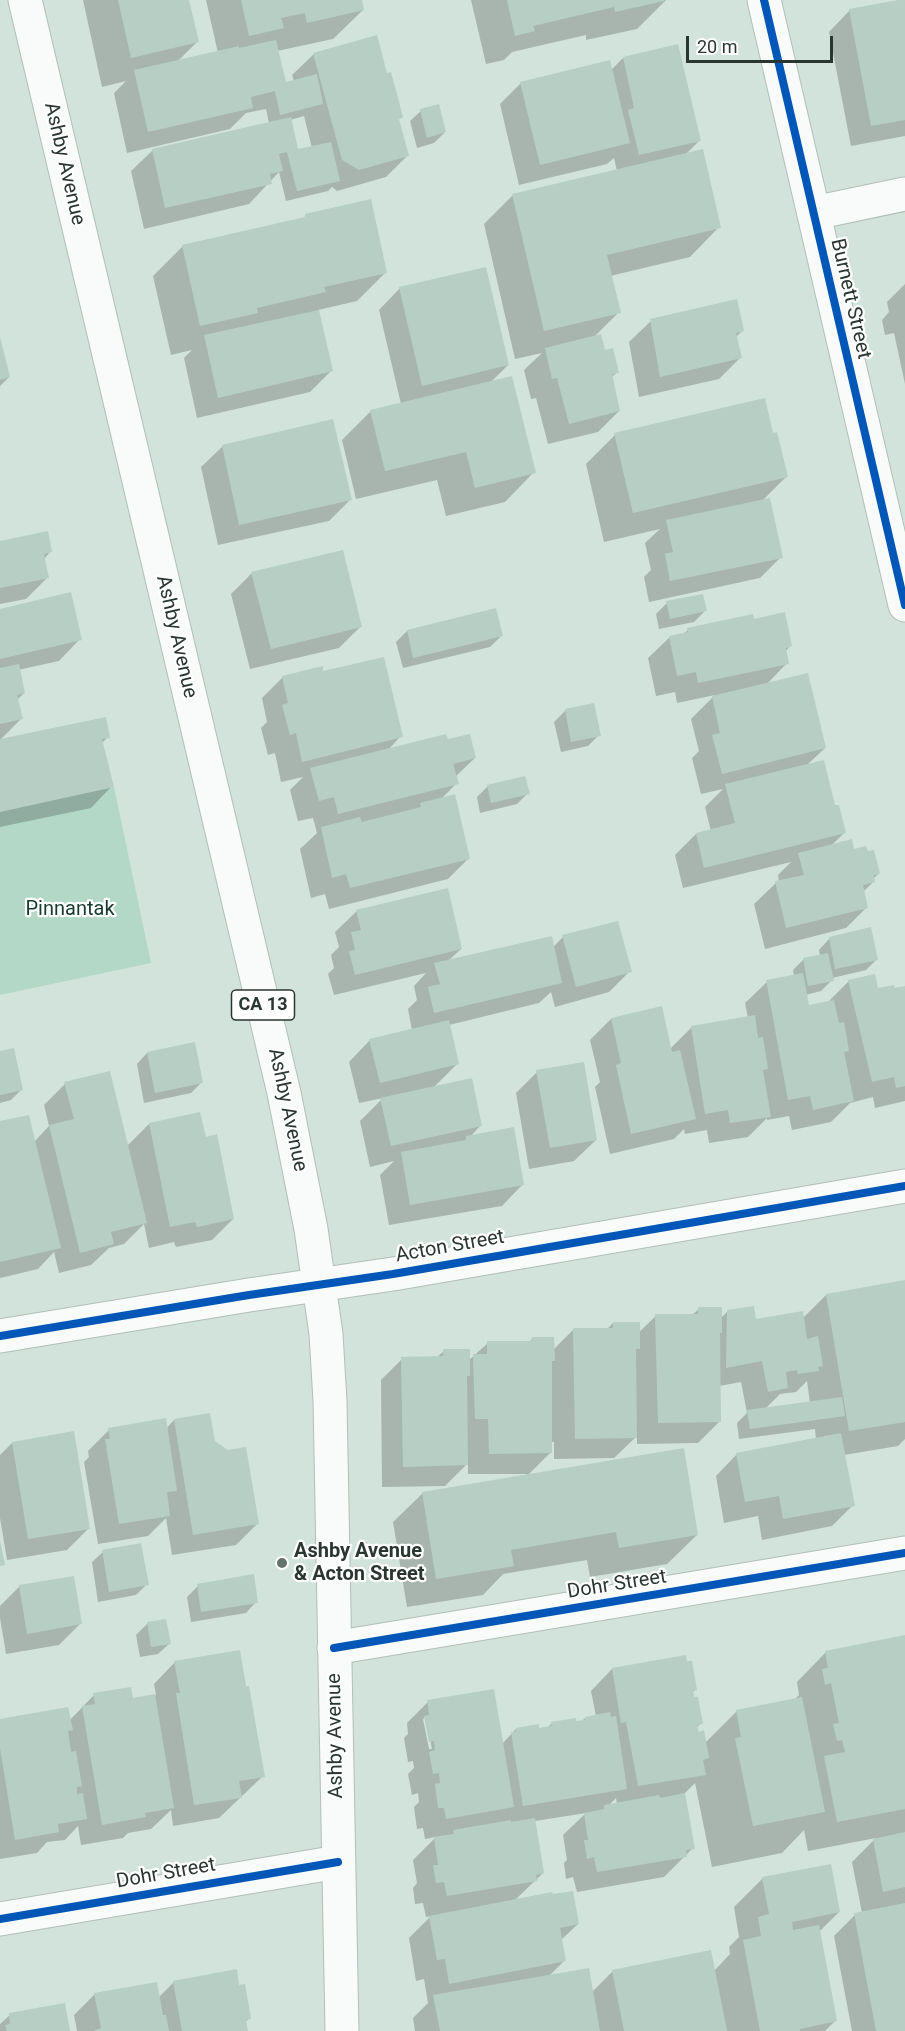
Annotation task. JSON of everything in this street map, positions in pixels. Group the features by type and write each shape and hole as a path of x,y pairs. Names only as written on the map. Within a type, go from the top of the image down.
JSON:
{"street":[{"name":"Ashby Avenue","path":"25,0 284,1093 309,1215 326,1334 330,1401 342,2031"},
{"name":"Burnett Street","path":"765,0 905,605"},
{"path":"814,213 905,194"},
{"name":"Acton Street","path":"0,1336 405,1272 905,1186"},
{"name":"Dohr Street","path":"334,1648 905,1553"},
{"name":"Dohr Street","path":"0,1919 339,1862"}],"green space":[{"name":"Pinnantak","path":"114,787 151,963 0,995 0,811"}],"building":[{"path":"118,0 189,0 199,42 131,58"},
{"path":"241,0 362,0 364,10 307,23 305,13 281,18 284,28 249,36"},
{"path":"507,0 664,1 615,12 614,7 533,26 535,31 515,36"},
{"path":"905,0 905,120 871,126 849,9"},
{"path":"377,35 387,73 391,72 403,117 399,119 409,156 359,170 342,160 313,53"},
{"path":"276,40 286,82 317,74 323,104 280,115 275,91 251,97 253,108 148,132 134,70"},
{"path":"678,44 701,141 639,155 628,110 634,108 623,57"},
{"path":"610,60 630,143 540,165 520,82"},
{"path":"439,104 446,132 427,138 420,109"},
{"path":"291,117 298,149 331,142 340,181 297,191 287,152 279,154 283,171 270,174 272,184 165,208 152,149"},
{"path":"703,149 721,228 607,255 621,313 544,331 512,194"},
{"path":"371,199 387,273 324,287 326,292 257,308 258,313 200,326 182,245 305,217 305,214"},
{"path":"486,267 509,365 422,386 399,287"},
{"path":"737,299 744,331 736,333 742,358 660,377 650,319"},
{"path":"319,310 333,371 218,398 204,335"},
{"path":"601,334 605,350 613,348 619,373 612,374 620,411 569,424 557,378 552,379 545,348"},
{"path":"0,337 10,377 0,380"},
{"path":"512,376 536,473 475,488 466,452 385,471 370,410"},
{"path":"765,398 773,433 777,432 788,477 633,513 614,433"},
{"path":"333,419 352,500 239,525 222,445"},
{"path":"770,498 783,558 670,581 665,554 673,552 666,520"},
{"path":"48,531 52,552 44,554 49,578 0,588 0,541"},
{"path":"343,550 362,627 271,649 251,572"},
{"path":"71,592 82,640 0,659 0,609"},
{"path":"703,594 707,611 670,619 666,601"},
{"path":"496,608 503,636 413,658 407,630"},
{"path":"785,612 792,646 786,648 789,664 698,683 696,672 677,676 669,636 688,632 687,628 753,614 754,619"},
{"path":"384,657 403,737 302,762 296,733 290,735 282,705 288,703 282,676 323,666 323,671"},
{"path":"19,664 25,693 17,695 23,719 0,724 0,668"},
{"path":"808,673 826,748 722,774 712,735 720,733 712,696"},
{"path":"594,703 601,736 571,742 565,709"},
{"path":"106,717 110,738 102,739 114,787 0,812 0,739"},
{"path":"446,734 448,739 470,734 476,758 453,764 459,784 338,814 334,797 319,801 310,768"},
{"path":"824,760 835,805 839,805 846,833 704,868 696,833 735,823 725,784"},
{"path":"525,776 530,794 491,803 487,785"},
{"path":"455,794 470,859 350,888 346,874 332,878 321,827 360,817 362,822 421,807 420,803"},
{"path":"852,839 854,849 866,846 868,851 874,850 880,874 874,875 875,882 863,885 868,908 786,928 775,881 804,875 798,853"},
{"path":"448,888 462,949 355,975 349,951 355,950 351,932 361,930 356,910"},
{"path":"618,921 632,972 576,987 562,935"},
{"path":"871,927 878,960 835,969 829,937"},
{"path":"552,936 562,983 434,1013 428,987 440,984 434,963"},
{"path":"828,953 834,981 808,986 803,958"},
{"path":"803,973 809,1005 834,1000 839,1023 844,1022 849,1051 844,1052 854,1101 813,1110 810,1096 788,1100 766,980"},
{"path":"875,974 878,988 894,985 895,988 905,986 905,1086 896,1088 894,1077 872,1082 848,980"},
{"path":"662,1006 672,1052 680,1050 696,1119 631,1134 616,1065 621,1063 611,1018"},
{"path":"755,1015 758,1038 763,1037 768,1069 763,1070 771,1117 730,1123 728,1110 705,1114 691,1026"},
{"path":"449,1020 459,1064 380,1083 369,1039"},
{"path":"195,1042 203,1083 155,1093 147,1052"},
{"path":"14,1048 23,1090 0,1095 0,1051"},
{"path":"584,1062 597,1140 550,1148 536,1070"},
{"path":"110,1071 147,1223 111,1232 114,1244 80,1253 49,1125 74,1119 64,1082"},
{"path":"472,1078 482,1126 391,1146 380,1098"},
{"path":"200,1112 206,1137 217,1134 234,1219 197,1227 195,1222 170,1227 149,1123"},
{"path":"29,1115 61,1248 0,1262 0,1121"},
{"path":"514,1127 524,1185 410,1205 401,1152 466,1140 466,1136"},
{"path":"905,1280 905,1422 849,1431 826,1294"},
{"path":"754,1306 756,1319 803,1311 807,1339 818,1336 823,1366 818,1367 819,1371 798,1374 797,1370 786,1372 788,1388 768,1392 762,1361 726,1368 727,1310"},
{"path":"698,1307 722,1307 721,1422 658,1423 655,1314 698,1314"},
{"path":"613,1322 640,1322 640,1349 636,1349 637,1438 575,1439 573,1328 613,1328"},
{"path":"532,1337 554,1337 552,1453 489,1454 488,1419 475,1419 473,1354 487,1354 487,1341 532,1341"},
{"path":"443,1349 470,1349 470,1376 467,1376 468,1465 403,1467 401,1357 443,1356"},
{"path":"842,1397 845,1416 750,1429 747,1410"},
{"path":"210,1413 215,1441 228,1450 246,1447 259,1524 193,1535 174,1419"},
{"path":"166,1418 177,1491 167,1492 170,1516 119,1524 105,1439 110,1439 108,1428"},
{"path":"74,1431 90,1529 28,1539 12,1442"},
{"path":"841,1433 855,1506 783,1519 779,1496 745,1502 736,1453"},
{"path":"684,1448 698,1535 619,1548 616,1532 511,1550 514,1566 436,1579 422,1492"},
{"path":"0,1541 5,1565 0,1566"},
{"path":"141,1543 149,1585 109,1592 102,1550"},
{"path":"254,1574 258,1603 201,1612 197,1584"},
{"path":"74,1576 82,1624 27,1634 19,1585"},
{"path":"166,1619 171,1644 151,1647 147,1622"},
{"path":"905,1635 905,1809 837,1822 824,1756 845,1752 842,1740 837,1741 833,1724 839,1723 831,1683 825,1685 822,1669 828,1668 825,1651"},
{"path":"240,1650 246,1686 249,1686 265,1777 239,1781 242,1798 194,1805 176,1693 180,1693 174,1661"},
{"path":"686,1655 687,1661 692,1661 697,1690 693,1691 694,1697 698,1697 703,1724 697,1725 699,1732 704,1730 709,1758 703,1760 706,1775 638,1786 626,1722 621,1723 612,1668"},
{"path":"131,1687 133,1698 155,1694 174,1808 145,1813 146,1817 102,1825 82,1706 95,1704 93,1693"},
{"path":"494,1689 514,1807 446,1819 444,1808 438,1808 435,1784 440,1783 439,1773 433,1774 429,1752 435,1750 434,1741 429,1742 424,1716 429,1715 427,1700"},
{"path":"802,1697 825,1812 753,1826 735,1738 741,1737 736,1710"},
{"path":"68,1707 73,1730 68,1731 71,1752 76,1751 82,1786 77,1787 77,1794 83,1793 87,1819 58,1824 59,1832 15,1840 0,1748 0,1719"},
{"path":"610,1712 611,1717 616,1716 627,1789 523,1806 511,1732 516,1732 516,1728 539,1724 539,1728 552,1726 551,1722 576,1718 576,1721 585,1720 585,1717"},
{"path":"685,1793 695,1849 686,1850 687,1857 597,1872 594,1857 587,1859 584,1840 588,1840 584,1813 604,1809 604,1805 659,1795 660,1798"},
{"path":"535,1818 544,1873 536,1875 537,1881 447,1896 444,1882 436,1883 433,1865 438,1865 434,1837 454,1834 453,1830"},
{"path":"905,1832 905,1887 883,1892 873,1839"},
{"path":"831,1864 840,1912 792,1922 793,1930 819,1925 837,2021 800,2029 800,2031 760,2031 743,1940 761,1936 758,1917 769,1914 762,1877"},
{"path":"573,1891 579,1924 560,1928 566,1961 449,1984 445,1959 437,1960 429,1916 552,1892 553,1894"},
{"path":"905,1903 905,2031 876,2031 854,1913"},
{"path":"711,1950 727,2031 624,2031 612,1970"},
{"path":"589,1968 600,2031 440,2031 433,1995"},
{"path":"237,1969 239,1985 245,1984 251,2019 246,2020 248,2031 182,2031 173,1981"},
{"path":"157,1982 163,2015 166,2015 169,2031 93,2031 101,2028 94,1993"},
{"path":"65,2003 70,2031 7,2031 5,2025 10,2024 9,2013"}],"cycle path":[{"path":"764,0 905,605"},
{"path":"0,1336 393,1274 905,1186"},
{"path":"334,1648 905,1553"},
{"path":"0,1919 338,1862"}],"place":[{"name":"Ashby Avenue & Acton Street","path":"282,1563"}]}
